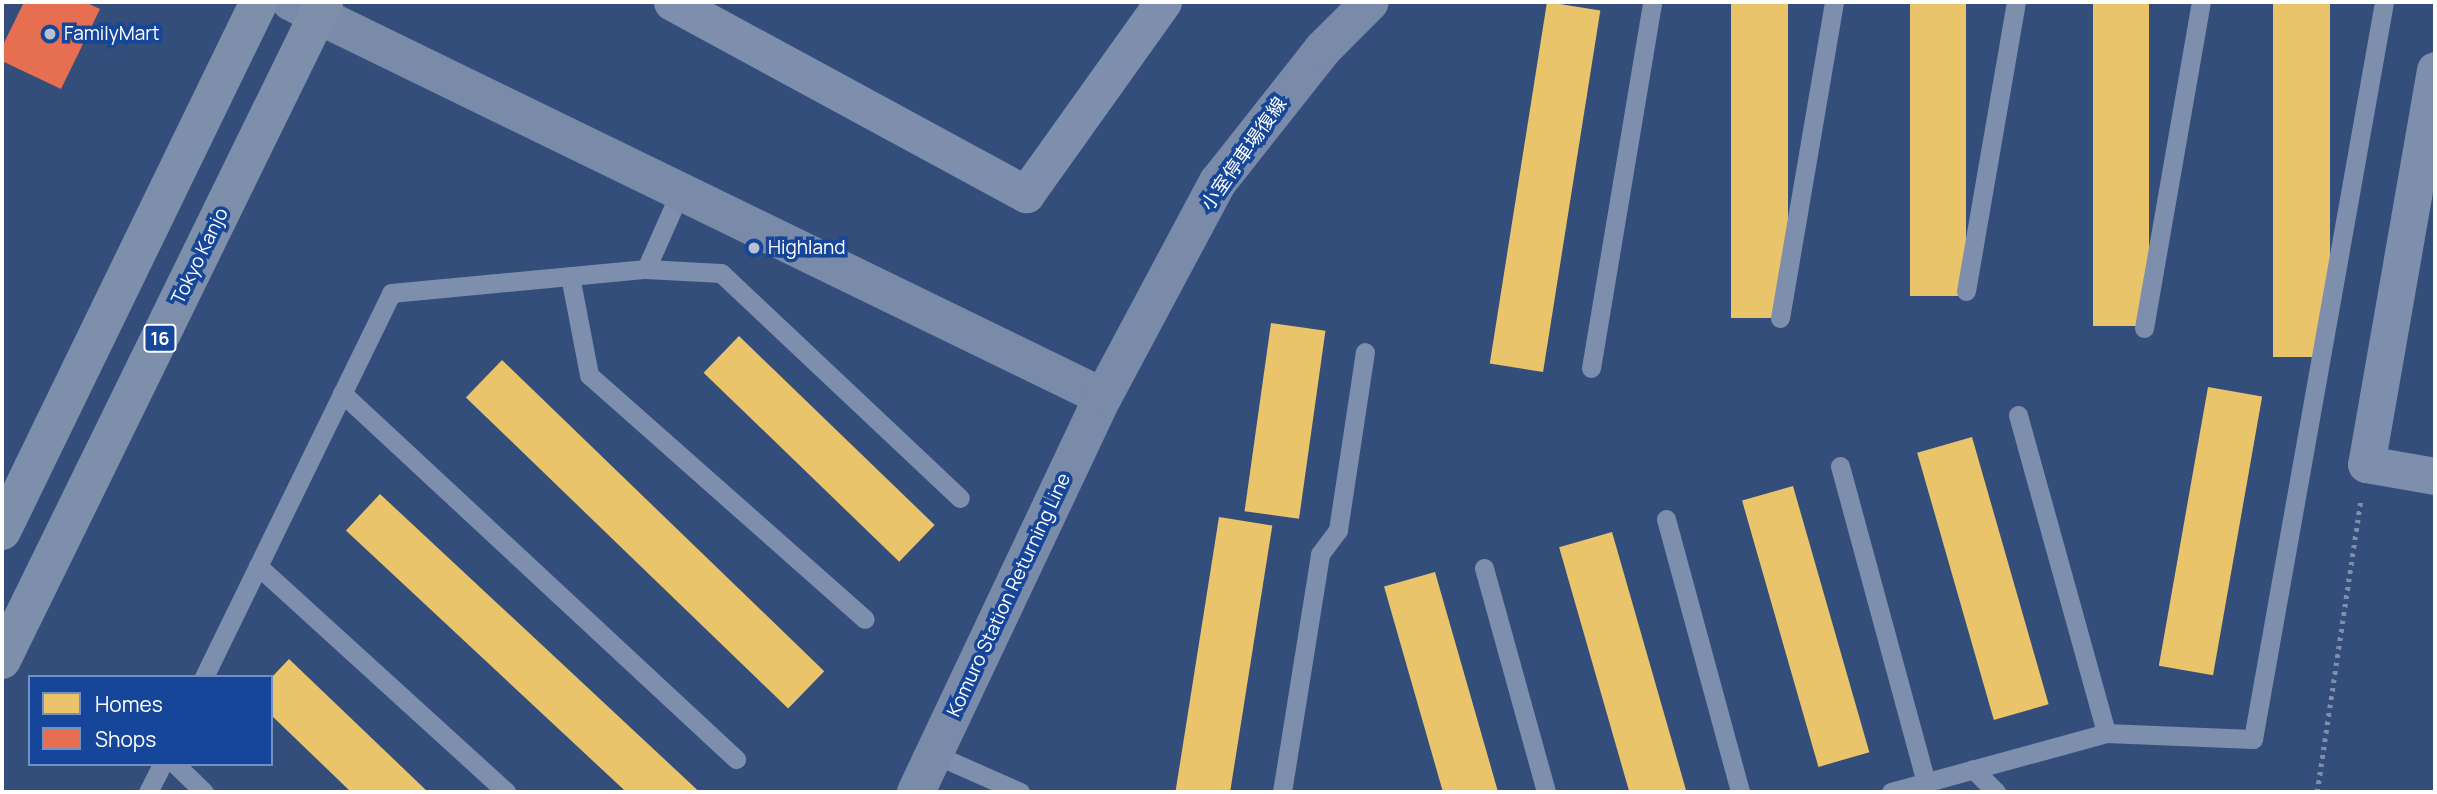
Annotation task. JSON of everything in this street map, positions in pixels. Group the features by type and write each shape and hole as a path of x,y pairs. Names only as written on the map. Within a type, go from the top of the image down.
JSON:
{"highway":[{"path":"2,531 259,2"},
{"name":"Tokyo Kanjo","path":"2,660 311,6"}],"main road":[{"name":"小室停車場復線","path":"1103,397 1218,182 1323,49 1370,2"},
{"path":"311,6 1103,397"},
{"name":"Komuro Station Returning Line","path":"916,792 1103,397"}],"street":[{"path":"672,2 1026,194 1146,7"},
{"path":"2435,70 2366,464 2435,476"}],"lane":[{"path":"1591,368 1652,2"},
{"path":"1780,318 1833,2"},
{"path":"1966,290 2016,2"},
{"path":"2144,328 2201,2"},
{"path":"1891,792 2106,733 2253,739 2384,2"},
{"path":"646,269 681,190"},
{"path":"205,675 391,293 646,269 721,273 960,498"},
{"path":"570,276 589,375 865,619"},
{"path":"1282,792 1320,554 1338,530 1365,352"},
{"path":"342,393 736,759"},
{"path":"2018,415 2106,733"},
{"path":"1840,466 1926,783"},
{"path":"1666,519 1740,792"},
{"path":"258,566 506,792"},
{"path":"1484,568 1546,792"},
{"path":"934,754 1020,792"},
{"path":"148,792 161,766"},
{"path":"177,766 204,792"},
{"path":"1973,769 1996,792"}],"path":[{"path":"2317,792 2366,464"}],"building: Homes":[{"path":"1547,2 1600,10 1543,372 1490,363"},
{"path":"1731,2 1788,2 1788,318 1731,318"},
{"path":"1910,2 1966,2 1966,296 1910,296"},
{"path":"2093,2 2149,2 2149,326 2093,326"},
{"path":"2273,2 2330,2 2330,357 2273,357"},
{"path":"1271,323 1325,331 1299,519 1245,511"},
{"path":"739,336 935,525 899,562 704,373"},
{"path":"502,360 824,671 788,709 466,397"},
{"path":"2208,387 2262,397 2213,675 2159,666"},
{"path":"1972,437 2049,704 1994,720 1917,453"},
{"path":"1793,486 1869,752 1818,767 1742,501"},
{"path":"380,494 697,790 626,792 346,531"},
{"path":"1219,517 1272,525 1230,792 1176,792"},
{"path":"1612,532 1687,792 1629,792 1559,547"},
{"path":"1435,572 1498,792 1443,792 1384,587"},
{"path":"289,659 428,792 351,792 273,717 273,676"}],"building: Shops":[{"path":"24,2 85,2 100,9 61,89 2,61 2,47"}],"place":[{"name":"FamilyMart","path":"50,34"},
{"name":"Highland","path":"754,248"}]}
